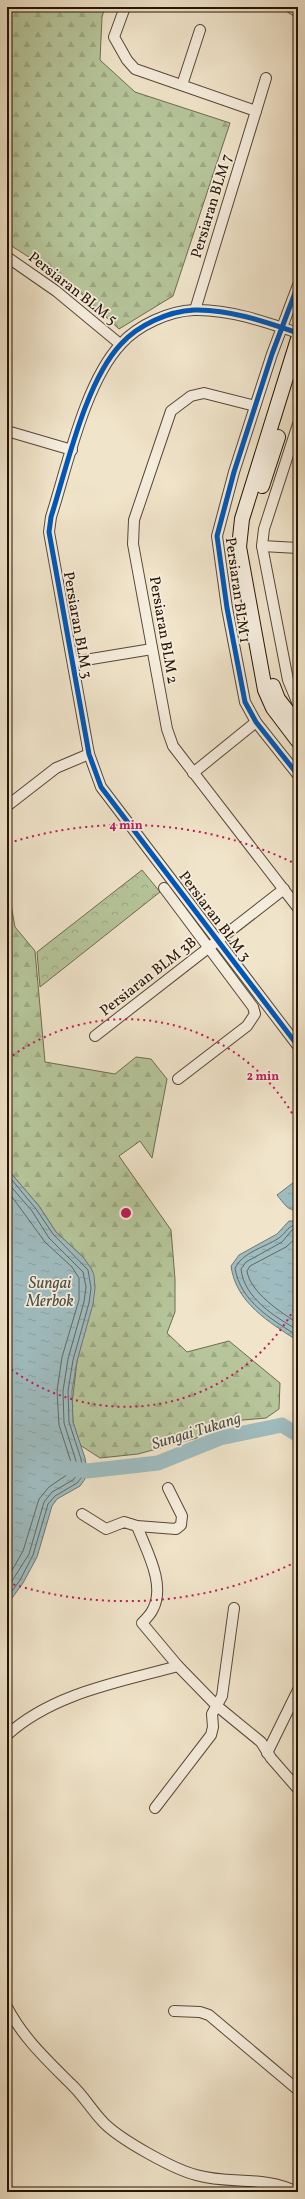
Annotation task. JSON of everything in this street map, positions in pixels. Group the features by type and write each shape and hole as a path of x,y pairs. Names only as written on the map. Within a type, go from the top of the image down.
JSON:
{"street":[{"path":"125,7 114,37 127,60 139,71 256,111"},
{"path":"290,7 298,12"},
{"path":"182,85 200,30"},
{"name":"Persiaran BLM 7","path":"195,310 266,78"},
{"name":"Persiaran BLM 5","path":"7,257 56,291 120,344"},
{"name":"Persiaran BLM 1","path":"298,285 255,406 217,536 227,608 247,708 256,722 298,775"},
{"name":"Persiaran BLM 3","path":"298,333 228,314 195,310 177,313 162,318 139,330 120,344 92,390 51,517 49,532 89,754 104,792 219,940 298,1046"},
{"path":"298,339 242,519 239,546 265,690 272,708 298,741"},
{"path":"298,372 252,520 247,542 252,582 271,680 278,699 298,726"},
{"name":"Persiaran BLM 2","path":"255,406 211,394 198,394 180,403 168,416 133,527 133,544 170,739 193,773 298,908"},
{"path":"298,424 264,529 262,546 298,704"},
{"path":"7,431 72,450"},
{"path":"262,546 298,548"},
{"path":"73,662 152,649"},
{"path":"193,773 256,722"},
{"path":"7,806 56,768 89,754"},
{"path":"164,888 253,1007 255,1014 246,1026 178,1079"},
{"name":"Persiaran BLM 3B","path":"95,1036 284,890"},
{"path":"82,1514 106,1529 124,1522 137,1526 172,1530 179,1527 182,1520 180,1511 168,1488"},
{"path":"137,1526 153,1569 157,1588 154,1607 142,1623 178,1666 217,1706 261,1742 267,1753 298,1788"},
{"path":"155,1808 206,1743 213,1728 212,1714 222,1696 234,1608"},
{"path":"7,1735 40,1712 79,1694 98,1687 178,1666"},
{"path":"267,1753 298,1690"},
{"path":"7,2007 26,2036 41,2055 80,2093 103,2122 117,2134 166,2163 196,2175 280,2184 297,2192"},
{"path":"174,2011 200,2012 209,2015 298,2090"}],"green space":[{"path":"7,7 105,7 102,17 100,60 135,92 230,123 173,296 119,329 72,285 7,243"},
{"path":"142,870 160,892 40,987 37,952"},
{"path":"7,882 15,927 35,951 45,1062 115,1074 136,1057 151,1059 167,1079 152,1158 140,1141 119,1156 171,1230 175,1279 175,1312 167,1333 187,1352 229,1341 280,1383 279,1409 266,1418 209,1423 197,1438 138,1454 100,1458 80,1445 73,1422 72,1404 77,1361 86,1325 83,1257 56,1232 39,1206 9,1171 7,1164"}],"water":[{"name":"Sungai Merbok","path":"7,1164 9,1171 39,1206 56,1232 83,1257 91,1268 94,1275 95,1288 93,1304 77,1361 72,1391 73,1422 85,1458 87,1471 85,1479 80,1486 57,1499 52,1506 37,1557 23,1583 7,1605"},
{"path":"298,1179 298,1210 294,1210 286,1206 277,1195"},
{"path":"298,1218 298,1341 265,1319 247,1301 234,1279 231,1266 239,1255 277,1234 289,1221 297,1221"}],"waterway":[{"name":"Sungai Tukang","path":"67,1468 87,1471 158,1463 220,1438 282,1425 298,1435"}],"cycle path":[{"path":"298,285 272,354 234,472 217,536 227,608 245,702 256,722 298,775"},
{"path":"298,333 234,314 207,310 194,310 174,313 154,320 128,337 108,360 87,402 78,426 51,517 49,532 89,754 101,787 298,1046"}]}
